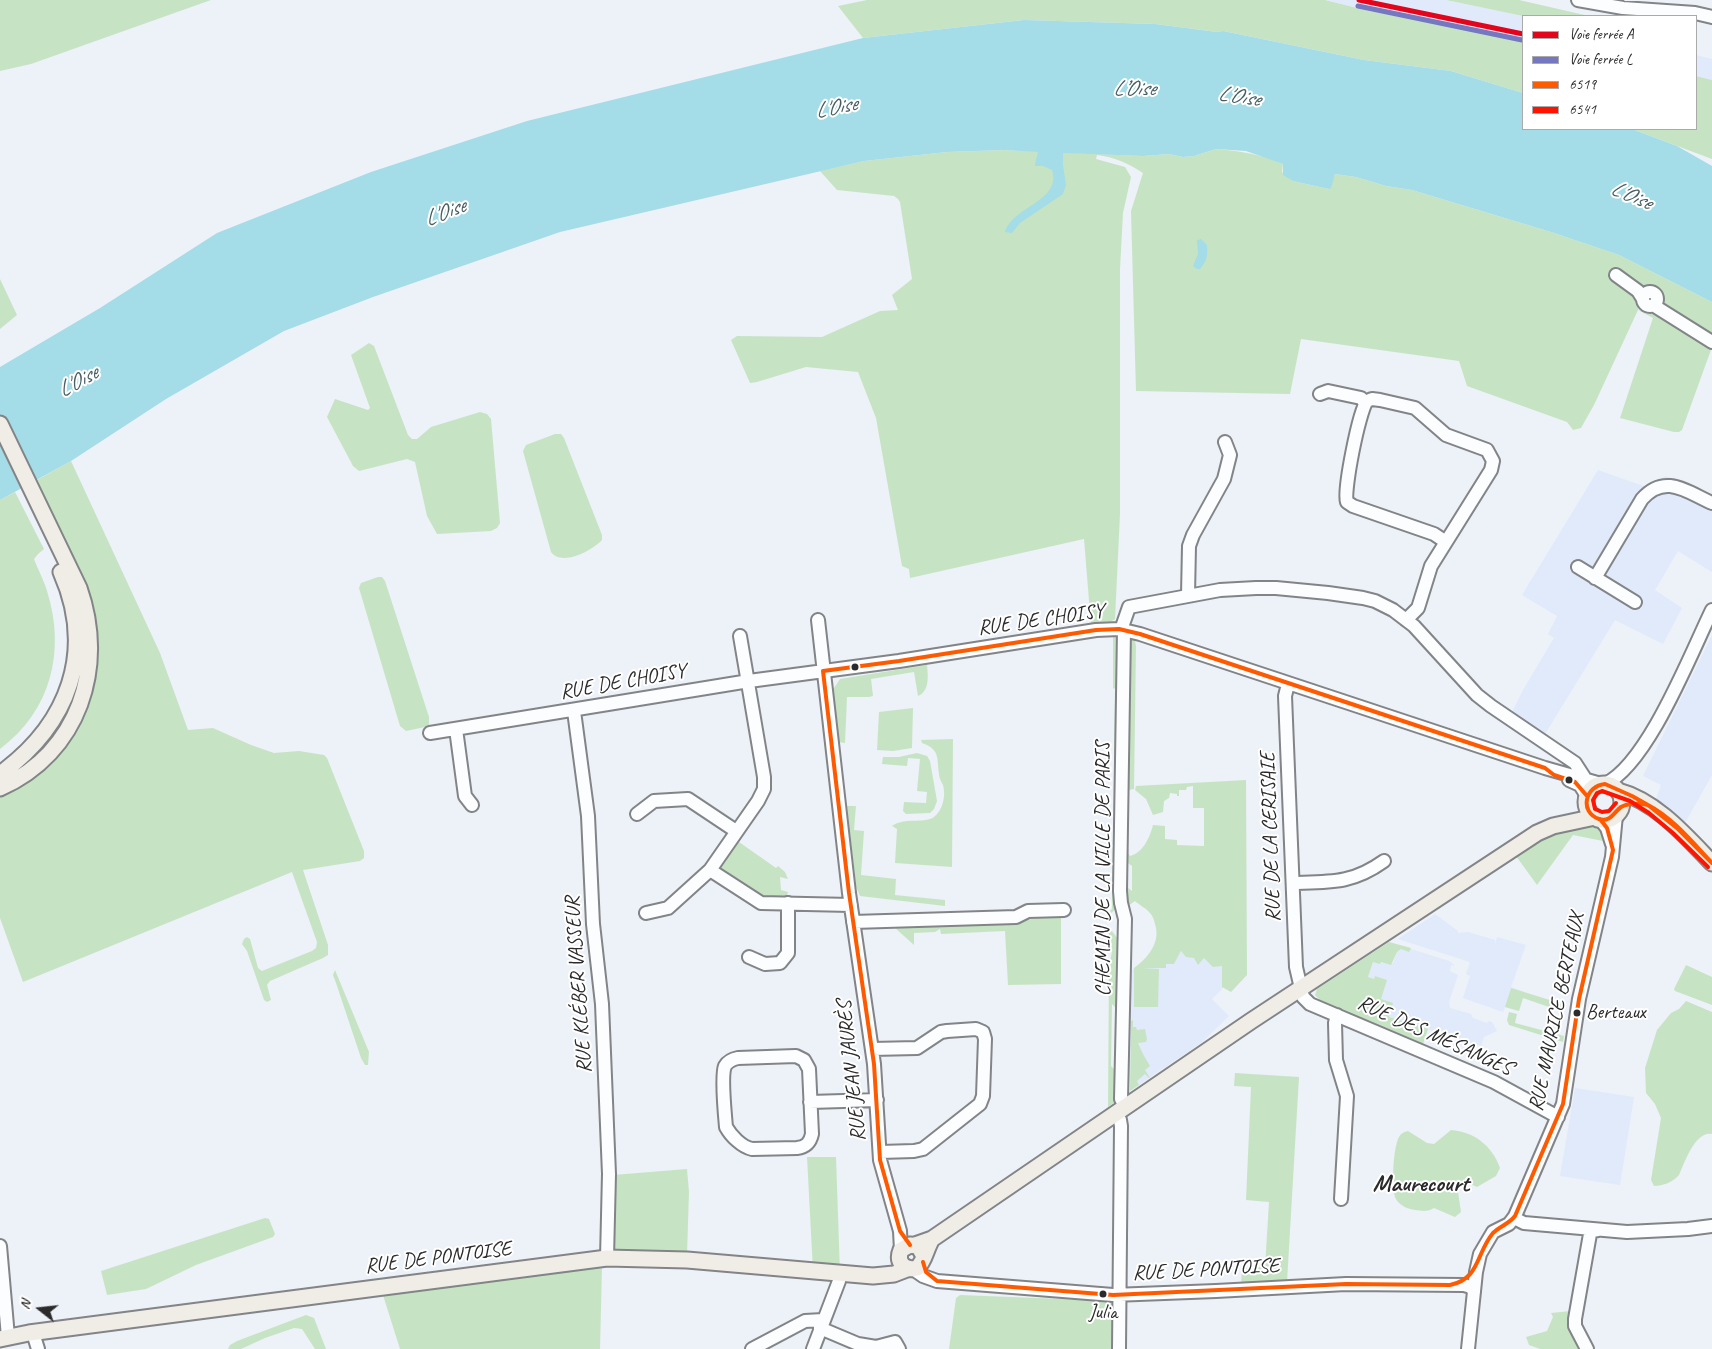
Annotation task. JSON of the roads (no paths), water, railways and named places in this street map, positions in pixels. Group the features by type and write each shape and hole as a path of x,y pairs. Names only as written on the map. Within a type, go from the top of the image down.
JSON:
{"main road":[{"path":"0,788 31,770 45,758 59,741 77,710 88,675 91,648 88,615 79,588 53,542 1,432"},
{"path":"0,774 25,753 47,727 66,696 75,667 77,640 74,612 53,542"},
{"path":"911,1256 932,1239 1300,989 1537,833 1555,826 1576,814 1581,787"},
{"path":"1581,787 1592,789 1608,787 1628,794 1666,818 1712,863"},
{"path":"1581,787 1588,810 1598,818"},
{"path":"1608,787 1621,797 1619,811"},
{"path":"1555,826 1598,818 1608,819 1633,804 1648,806"},
{"name":"RUE DE PONTOISE","path":"4,1338 606,1258 686,1260 875,1276 911,1256"}],"street":[{"path":"1578,0 1623,8 1695,13 1712,17"},
{"path":"1616,275 1649,300 1712,342"},
{"path":"1320,394 1328,391 1361,398 1365,403"},
{"path":"1406,620 1418,608 1431,566 1446,542 1492,467 1493,461 1489,451 1446,435 1415,408 1375,399 1369,400 1362,408 1346,493 1347,502 1353,506 1434,534 1446,542"},
{"path":"1225,442 1230,455 1224,479 1193,535 1189,546 1188,595 1220,590 1276,588 1328,593 1375,601 1391,609 1406,620 1440,652 1491,706 1572,762 1581,787"},
{"path":"1595,578 1642,499 1653,489 1660,486 1674,486 1712,504"},
{"path":"1578,567 1635,602"},
{"name":"CHEMIN DE LA VILLE DE PARIS","path":"1119,1349 1120,1113 1126,918 1121,903 1120,891 1123,630 1129,607 1188,595"},
{"path":"1608,787 1617,785 1620,774 1654,729 1712,610"},
{"path":"818,620 823,671"},
{"name":"RUE DE CHOISY","path":"430,733 749,681 899,661 1096,630 1123,630 1545,768 1581,787"},
{"path":"646,913 668,908 710,870 758,801 764,788 749,681 740,636"},
{"name":"RUE JEAN JAURÈS","path":"823,671 851,905 872,1049 880,1152 900,1231 911,1256"},
{"name":"RUE DE LA CERISAIE","path":"1288,684 1285,696 1296,967 1300,989"},
{"name":"RUE KLÉBER VASSEUR","path":"574,711 588,816 593,924 602,1004 609,1174 606,1258"},
{"path":"456,730 465,796 472,805"},
{"path":"637,814 654,801 688,799 736,831"},
{"name":"RUE MAURICE BERTEAUX","path":"1516,1214 1563,1104 1586,964 1613,848 1619,811"},
{"path":"1598,818 1607,828 1613,848"},
{"path":"1293,884 1340,882 1371,870 1384,861"},
{"path":"710,870 757,901 766,904 851,905"},
{"path":"748,957 765,964 780,963 788,953 788,903"},
{"path":"854,922 1016,916 1029,911 1064,910"},
{"name":"RUE DES MÉSANGES","path":"1300,989 1303,997 1310,1004 1505,1088 1558,1117"},
{"path":"1337,1015 1335,1028 1336,1060 1347,1096 1342,1199"},
{"path":"872,1049 917,1048 947,1030 976,1030 983,1032 985,1039 983,1096 980,1104 923,1149 880,1152"},
{"path":"796,1056 802,1058 809,1069 810,1102 812,1134 807,1145 797,1148 749,1149 729,1132 726,1126 725,1067 730,1061 738,1058 796,1056"},
{"path":"810,1102 877,1100"},
{"path":"1457,1285 1469,1279 1480,1254 1494,1232 1503,1227 1516,1214 1524,1223 1589,1232 1651,1231 1712,1226"},
{"path":"1587,1349 1575,1326 1575,1319 1589,1232"},
{"path":"0,1246 4,1338"},
{"path":"1468,1349 1476,1272 1480,1254"},
{"name":"RUE DE PONTOISE","path":"911,1256 923,1276 937,1281 1030,1290 1119,1295 1346,1284 1468,1285 1473,1288 1474,1292"},
{"path":"813,1349 839,1281 840,1273"},
{"path":"752,1349 806,1321 822,1324 858,1344 876,1347 895,1342 899,1349"},
{"path":"33,1333 38,1349"}],"water":[{"name":"L’Oise","path":"1024,20 1155,24 1217,32 1223,31 1364,60 1451,71 1522,93 1522,130 1635,130 1677,146 1712,166 1712,302 1619,255 1551,232 1412,190 1386,186 1356,177 1335,174 1329,189 1293,181 1283,175 1283,164 1246,151 1216,149 1194,156 1183,157 1169,154 1143,156 1063,153 1066,185 1063,194 1020,223 1012,233 1005,232 1010,223 1044,196 1050,189 1053,180 1052,170 1043,166 1035,166 1038,152 1004,150 947,152 864,161 560,232 373,297 284,331 166,399 71,461 0,500 0,367 100,308 217,233 371,172 527,121 863,38"},
{"path":"1201,239 1207,245 1207,255 1206,261 1200,269 1197,269 1193,266 1198,254 1197,240"}],"rail line":[{"name":"A","path":"1359,0 1522,34"},
{"name":"L","path":"1358,6 1522,40"}],"place":[{"name":"Berteaux","path":"1577,1013"},
{"name":"Julia","path":"1103,1294"}],"district":[{"name":"Maurecourt","path":"1421,1185"}],"water label":[{"name":"L'Oise","path":"1239,97"},
{"name":"L'Oise","path":"836,108"},
{"name":"L'Oise","path":"1631,196"},
{"name":"L'Oise","path":"445,213"},
{"name":"L'Oise","path":"78,382"}]}
